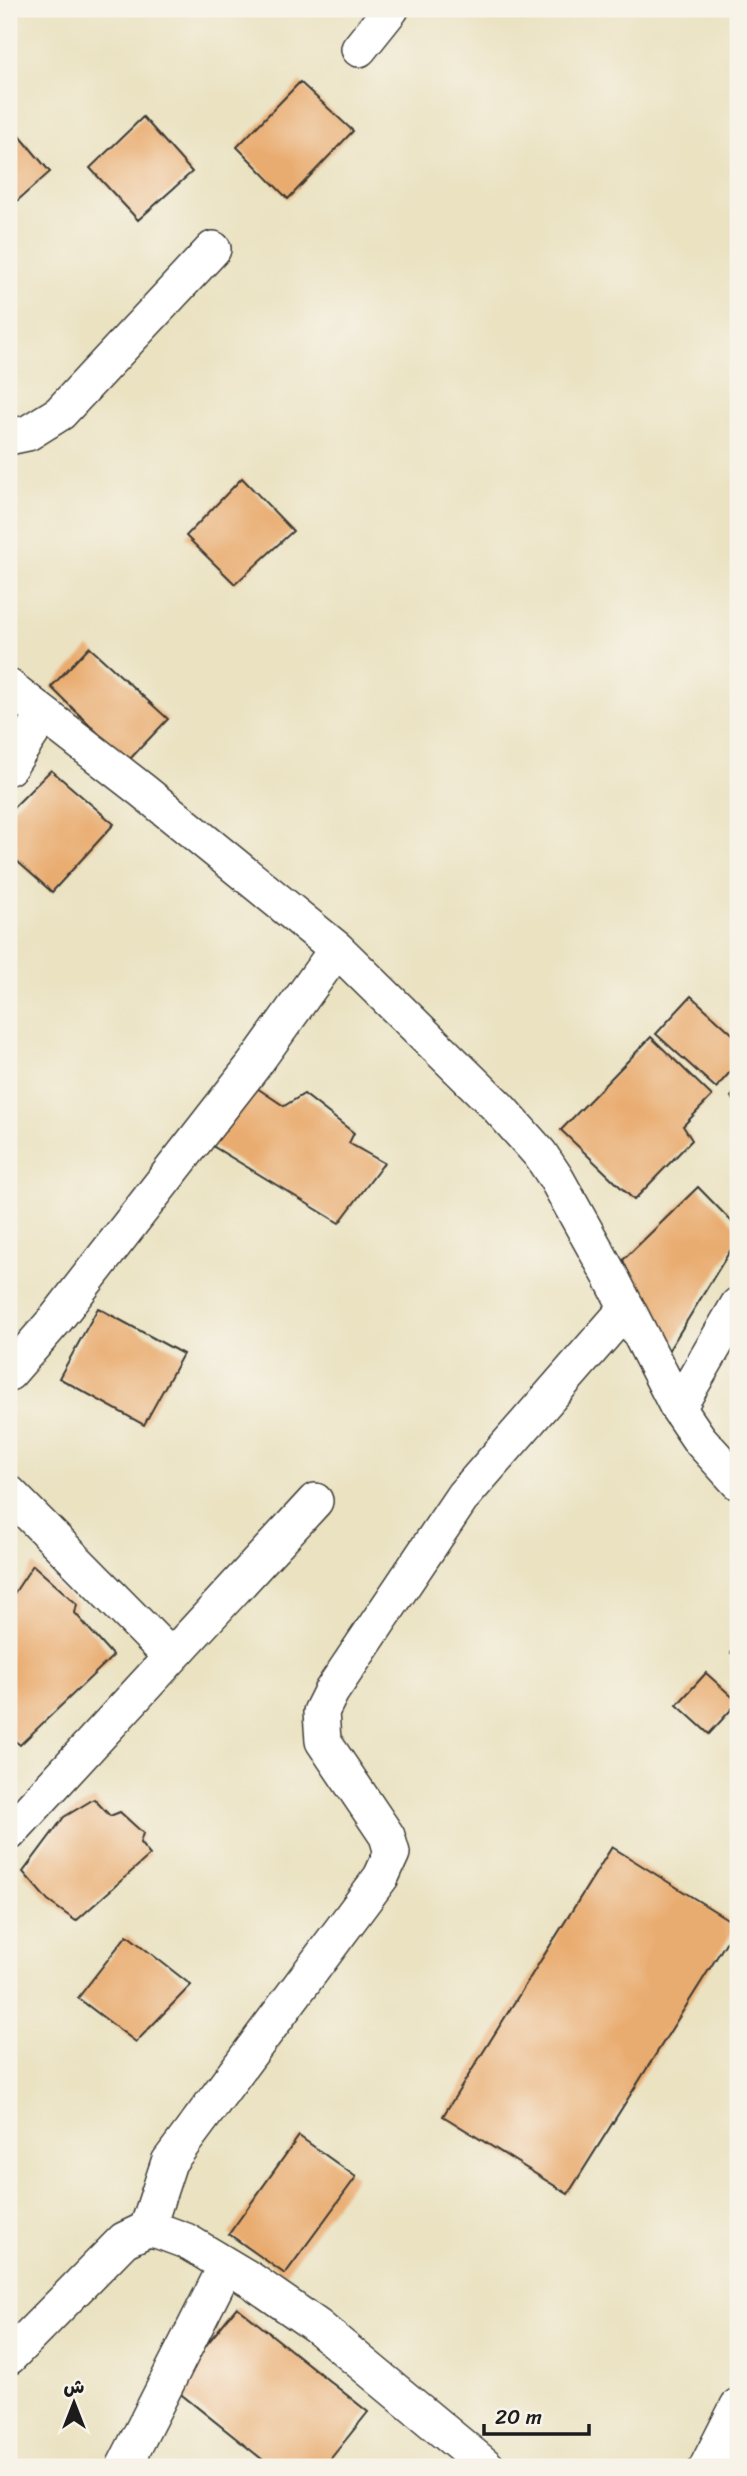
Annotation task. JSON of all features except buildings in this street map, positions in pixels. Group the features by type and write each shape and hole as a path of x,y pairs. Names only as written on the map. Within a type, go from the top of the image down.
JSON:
{"street":[{"path":"359,49 391,9"},
{"path":"9,438 28,433 60,413 213,249"},
{"path":"9,687 337,949 498,1107 540,1154 612,1279 678,1408 699,1439 738,1482"},
{"path":"9,767 44,714"},
{"path":"9,1373 64,1309 253,1066 337,949"},
{"path":"678,1408 738,1305"},
{"path":"147,2230 169,2162 381,1877 392,1853 387,1836 323,1741 321,1712 331,1692 463,1496 626,1309"},
{"path":"9,1493 170,1657"},
{"path":"9,1833 315,1501"},
{"path":"9,2357 124,2240 147,2230 186,2241 317,2326 486,2467"},
{"path":"124,2467 226,2266"},
{"path":"707,2467 738,2406"}]}
